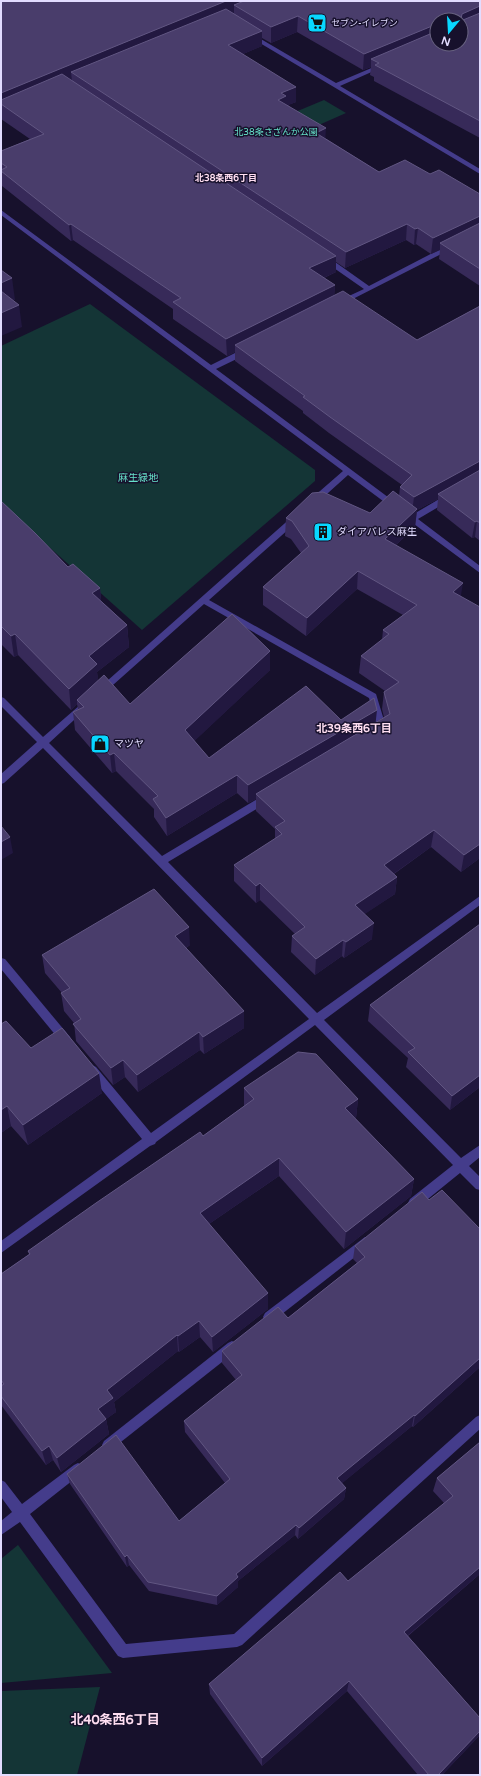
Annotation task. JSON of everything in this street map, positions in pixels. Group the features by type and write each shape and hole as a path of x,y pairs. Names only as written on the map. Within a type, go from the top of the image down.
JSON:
{"street":[{"path":"247,33 480,172"},
{"path":"335,86 388,64"},
{"path":"1,212 480,570"},
{"path":"334,306 459,244"},
{"path":"317,254 369,289"},
{"path":"211,368 256,346"},
{"path":"1,780 348,471"},
{"path":"412,519 454,494"},
{"path":"203,600 373,696 382,730 368,738"},
{"path":"1,700 480,1185"},
{"path":"160,862 274,794"},
{"path":"1,1248 151,1141 480,900"},
{"path":"1,962 71,1046"},
{"path":"86,1064 151,1141"},
{"path":"402,1213 480,1150"},
{"path":"257,1327 376,1233"},
{"path":"101,1451 238,1342"},
{"path":"1,1486 123,1651 237,1640 480,1421"},
{"path":"1,1529 88,1461"}],"green space":[{"name":"北38条さざんか公園","path":"324,100 346,113 269,147 245,133"},
{"name":"麻生緑地","path":"90,304 315,470 315,481 142,630 1,504 1,346"},
{"path":"18,1545 112,1673 1,1683 1,1559"},
{"path":"100,1687 77,1775 1,1775 1,1691"}],"building":[{"path":"1,1 226,1 1,93"},
{"path":"244,1 480,1 480,6 466,12 429,12 429,27 364,54 298,16 271,27 234,5"},
{"path":"226,9 262,31 228,45 296,87 281,93 286,96 278,100 326,128 316,133 379,172 405,160 430,174 439,170 480,194 480,216 433,238 418,228 415,229 407,224 346,252 71,72"},
{"path":"480,13 480,121 375,65 379,63 371,59 429,34 429,52 469,52 469,18"},
{"path":"62,74 336,256 309,268 335,285 226,339 173,302 181,298 71,224 69,225 1,171 7,167 1,163 1,151 44,134 1,104 1,100"},
{"path":"480,223 480,269 440,243"},
{"path":"1,270 12,278 1,283"},
{"path":"1,291 19,305 1,313"},
{"path":"343,291 417,340 480,306 480,461 414,497 400,487 412,475 330,417 303,397 305,396 235,345"},
{"path":"480,470 480,523 477,521 475,522 438,494"},
{"path":"393,491 417,509 385,539 463,583 453,592 480,607 480,844 464,855 434,830 384,865 397,877 355,905 374,923 346,942 343,940 316,959 292,936 305,927 260,883 256,886 234,865 282,834 275,827 285,821 256,794 390,714 384,692 399,682 361,656 389,634 383,630 417,605 358,571 307,618 263,587 309,546 292,521 286,518 312,493 323,492 370,513"},
{"path":"1,501 68,567 73,564 100,588 92,593 127,625 89,656 97,664 69,689 15,634 11,636 1,626"},
{"path":"232,614 270,651 185,730 209,758 306,686 341,720 374,698 377,710 248,785 237,775 166,818 153,799 158,796 114,753 110,755 73,712 84,707 77,700 104,675 130,704"},
{"path":"1,826 10,837 1,842"},
{"path":"154,889 189,927 175,936 244,1011 203,1037 199,1032 137,1075 123,1060 111,1068 73,1024 81,1019 61,993 70,988 42,955"},
{"path":"480,924 480,1075 452,1096 408,1052 415,1048 370,1005"},
{"path":"6,1021 31,1048 62,1028 99,1073 23,1125 7,1106 1,1110 1,1024"},
{"path":"298,1052 316,1054 358,1099 345,1108 414,1179 346,1232 279,1158 200,1213 268,1293 212,1337 199,1321 178,1336 177,1335 107,1390 113,1398 98,1409 106,1419 57,1458 49,1446 42,1451 1,1396 1,1386 4,1384 1,1380 1,1274 30,1254 28,1251 96,1203 200,1132 203,1136 254,1099 244,1088"},
{"path":"442,1190 480,1229 480,1358 415,1416 414,1415 337,1478 346,1488 299,1528 296,1525 236,1574 238,1577 217,1596 148,1582 127,1555 125,1557 67,1474 116,1435 179,1521 230,1479 184,1421 242,1375 222,1351 278,1307 288,1318 365,1257 355,1246 422,1192 429,1200"},
{"path":"480,1442 480,1567 404,1632 480,1718 480,1731 438,1775 429,1775 349,1681 262,1758 209,1684 340,1572 348,1581 453,1496 437,1478"}],"place":[{"name":"セブン-イレブン","path":"317,23"},
{"name":"ダイアパレス麻生","path":"323,532"},
{"name":"マツヤ","path":"100,744"}],"district":[{"name":"北38条西6丁目","path":"226,178"},
{"name":"北39条西6丁目","path":"354,728"},
{"name":"北40条西6丁目","path":"115,1720"}]}
